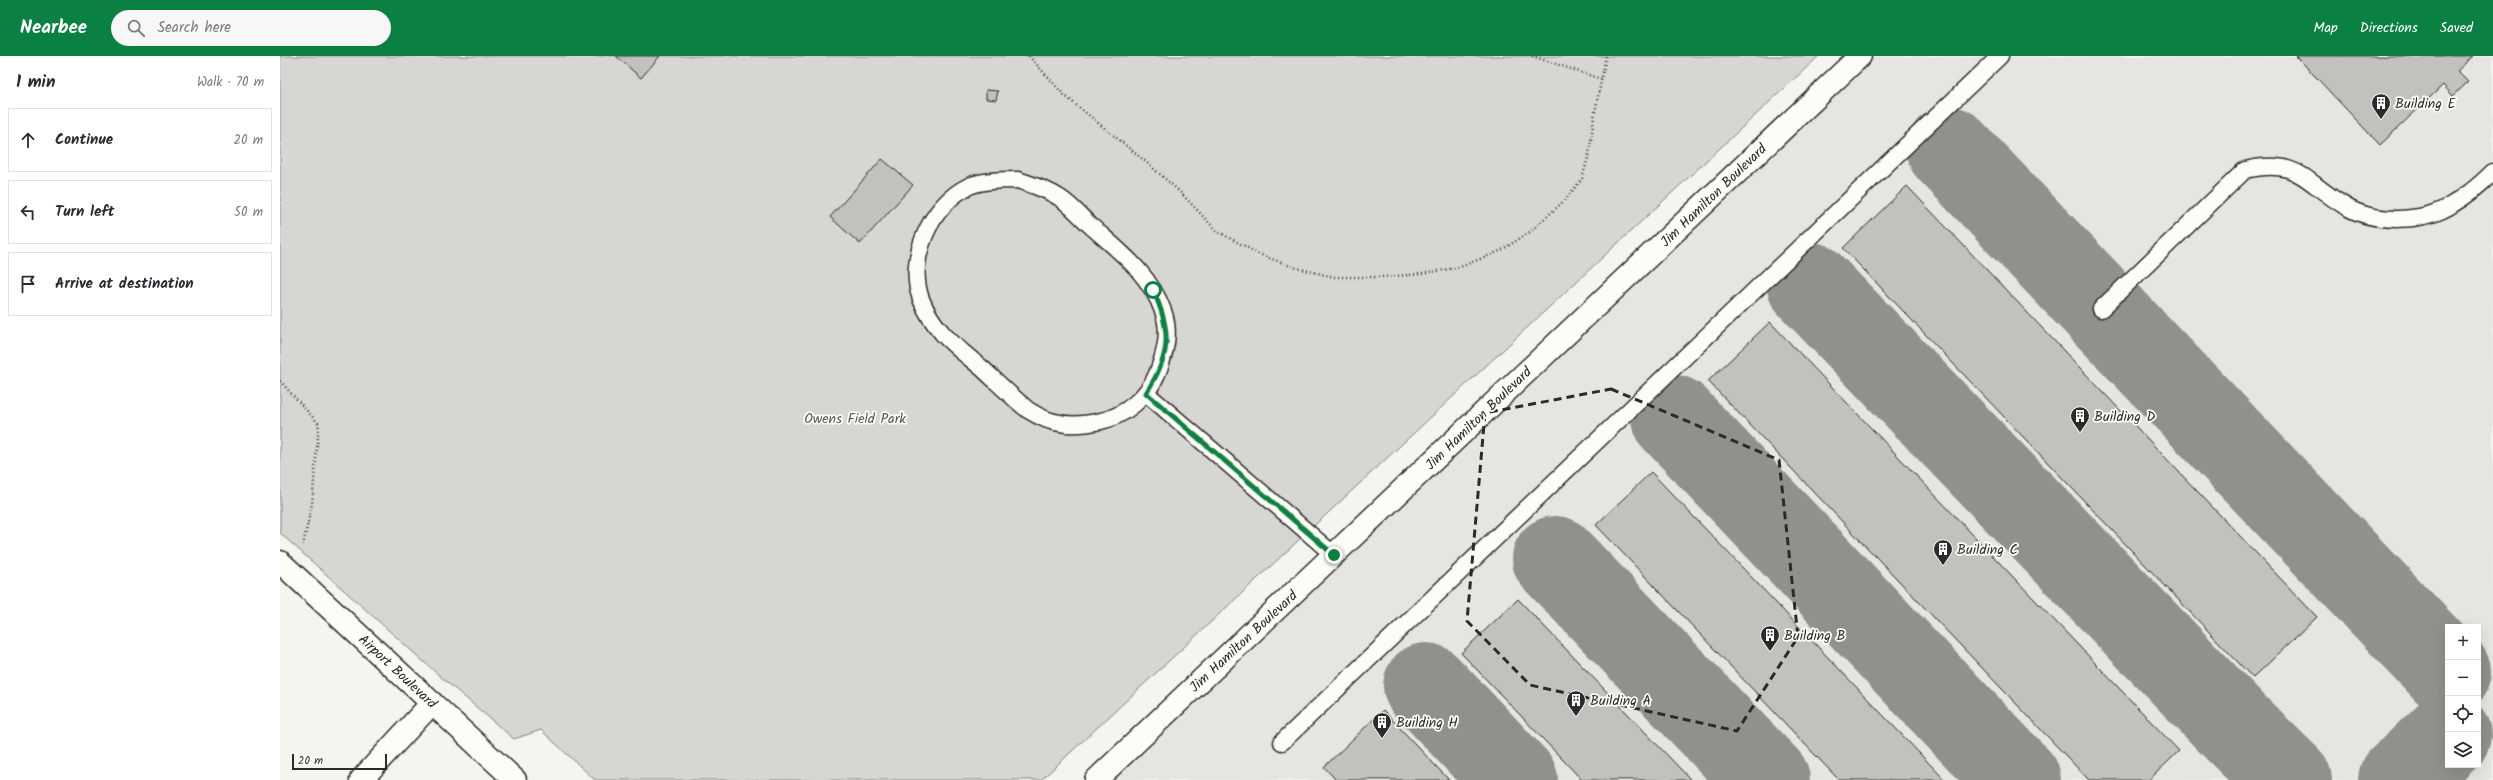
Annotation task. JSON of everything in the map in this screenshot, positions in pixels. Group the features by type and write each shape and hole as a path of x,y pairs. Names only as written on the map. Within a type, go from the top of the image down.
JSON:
{"street":[{"name":"Jim Hamilton Boulevard","path":"1096,780 1860,56"},
{"name":"Airport Boulevard","path":"280,562 515,780"},
{"path":"361,780 432,703"}],"lane":[{"path":"1282,742 2000,56"},
{"path":"2101,309 2245,170 2267,165 2291,168 2345,207 2371,216 2407,218 2426,215 2452,205 2493,172"},
{"path":"995,180 1018,180 1039,187 1060,198 1138,267 1153,290 1164,313 1167,339 1162,362 1146,393 1134,404 1107,420 1084,425 1059,423 1030,411 943,334 928,314 920,298 916,268 919,251 927,233 940,210 954,195 971,186 995,180"},
{"path":"1146,393 1334,555"}],"path":[{"path":"1029,56 1064,96 1180,191 1217,231 1259,254 1293,267 1334,277 1422,274 1460,267 1500,251 1530,232 1565,200 1582,179 1590,154 1601,79 1606,56"},
{"path":"1532,56 1601,79"},
{"path":"280,381 319,424 312,504 296,577"}],"highlighted area":[{"path":"1611,389 1779,460 1798,637 1737,731 1530,685 1467,621 1485,413"}],"shaded area":[{"path":"1860,56 2493,56 2493,780 1096,780"}],"green space":[{"name":"Owens Field Park","path":"280,56 1819,56 1041,780 595,780 541,730 514,739 442,678 280,533"}],"building":[{"path":"616,56 660,56 641,78"},
{"name":"Building E","path":"2296,56 2473,56 2457,71 2468,82 2453,96 2443,85 2380,145"},
{"path":"986,90 998,91 996,100 986,99"},
{"path":"882,159 913,185 860,244 830,217"},
{"name":"Building D","path":"1907,186 2317,617 2253,678 1843,248"},
{"name":"Building C","path":"1770,322 2179,751 2149,780 2089,780 1708,381"},
{"name":"Building B","path":"1651,472 1945,780 1839,780 1596,525"},
{"name":"Building A","path":"1518,599 1691,780 1582,780 1461,653"},
{"name":"Building H","path":"1383,710 1449,780 1336,780 1324,767"}],"taxiway":[{"path":"1949,149 2445,669"},
{"path":"1810,285 2238,730 2289,780"},
{"path":"1674,418 2018,780"},
{"path":"1555,559 1767,780"},
{"path":"1426,686 1515,780"},
{"path":"2401,780 2445,738"}],"place":[{"name":"Building E","path":"2381,120"},
{"name":"Building D","path":"2080,433"},
{"name":"Building C","path":"1943,566"},
{"name":"Building B","path":"1770,652"},
{"name":"Building A","path":"1576,717"},
{"name":"Building H","path":"1382,739"}],"route":[{"path":"1153,290 1164,313 1167,339 1162,362 1155,379 1146,393 1334,555"}]}
